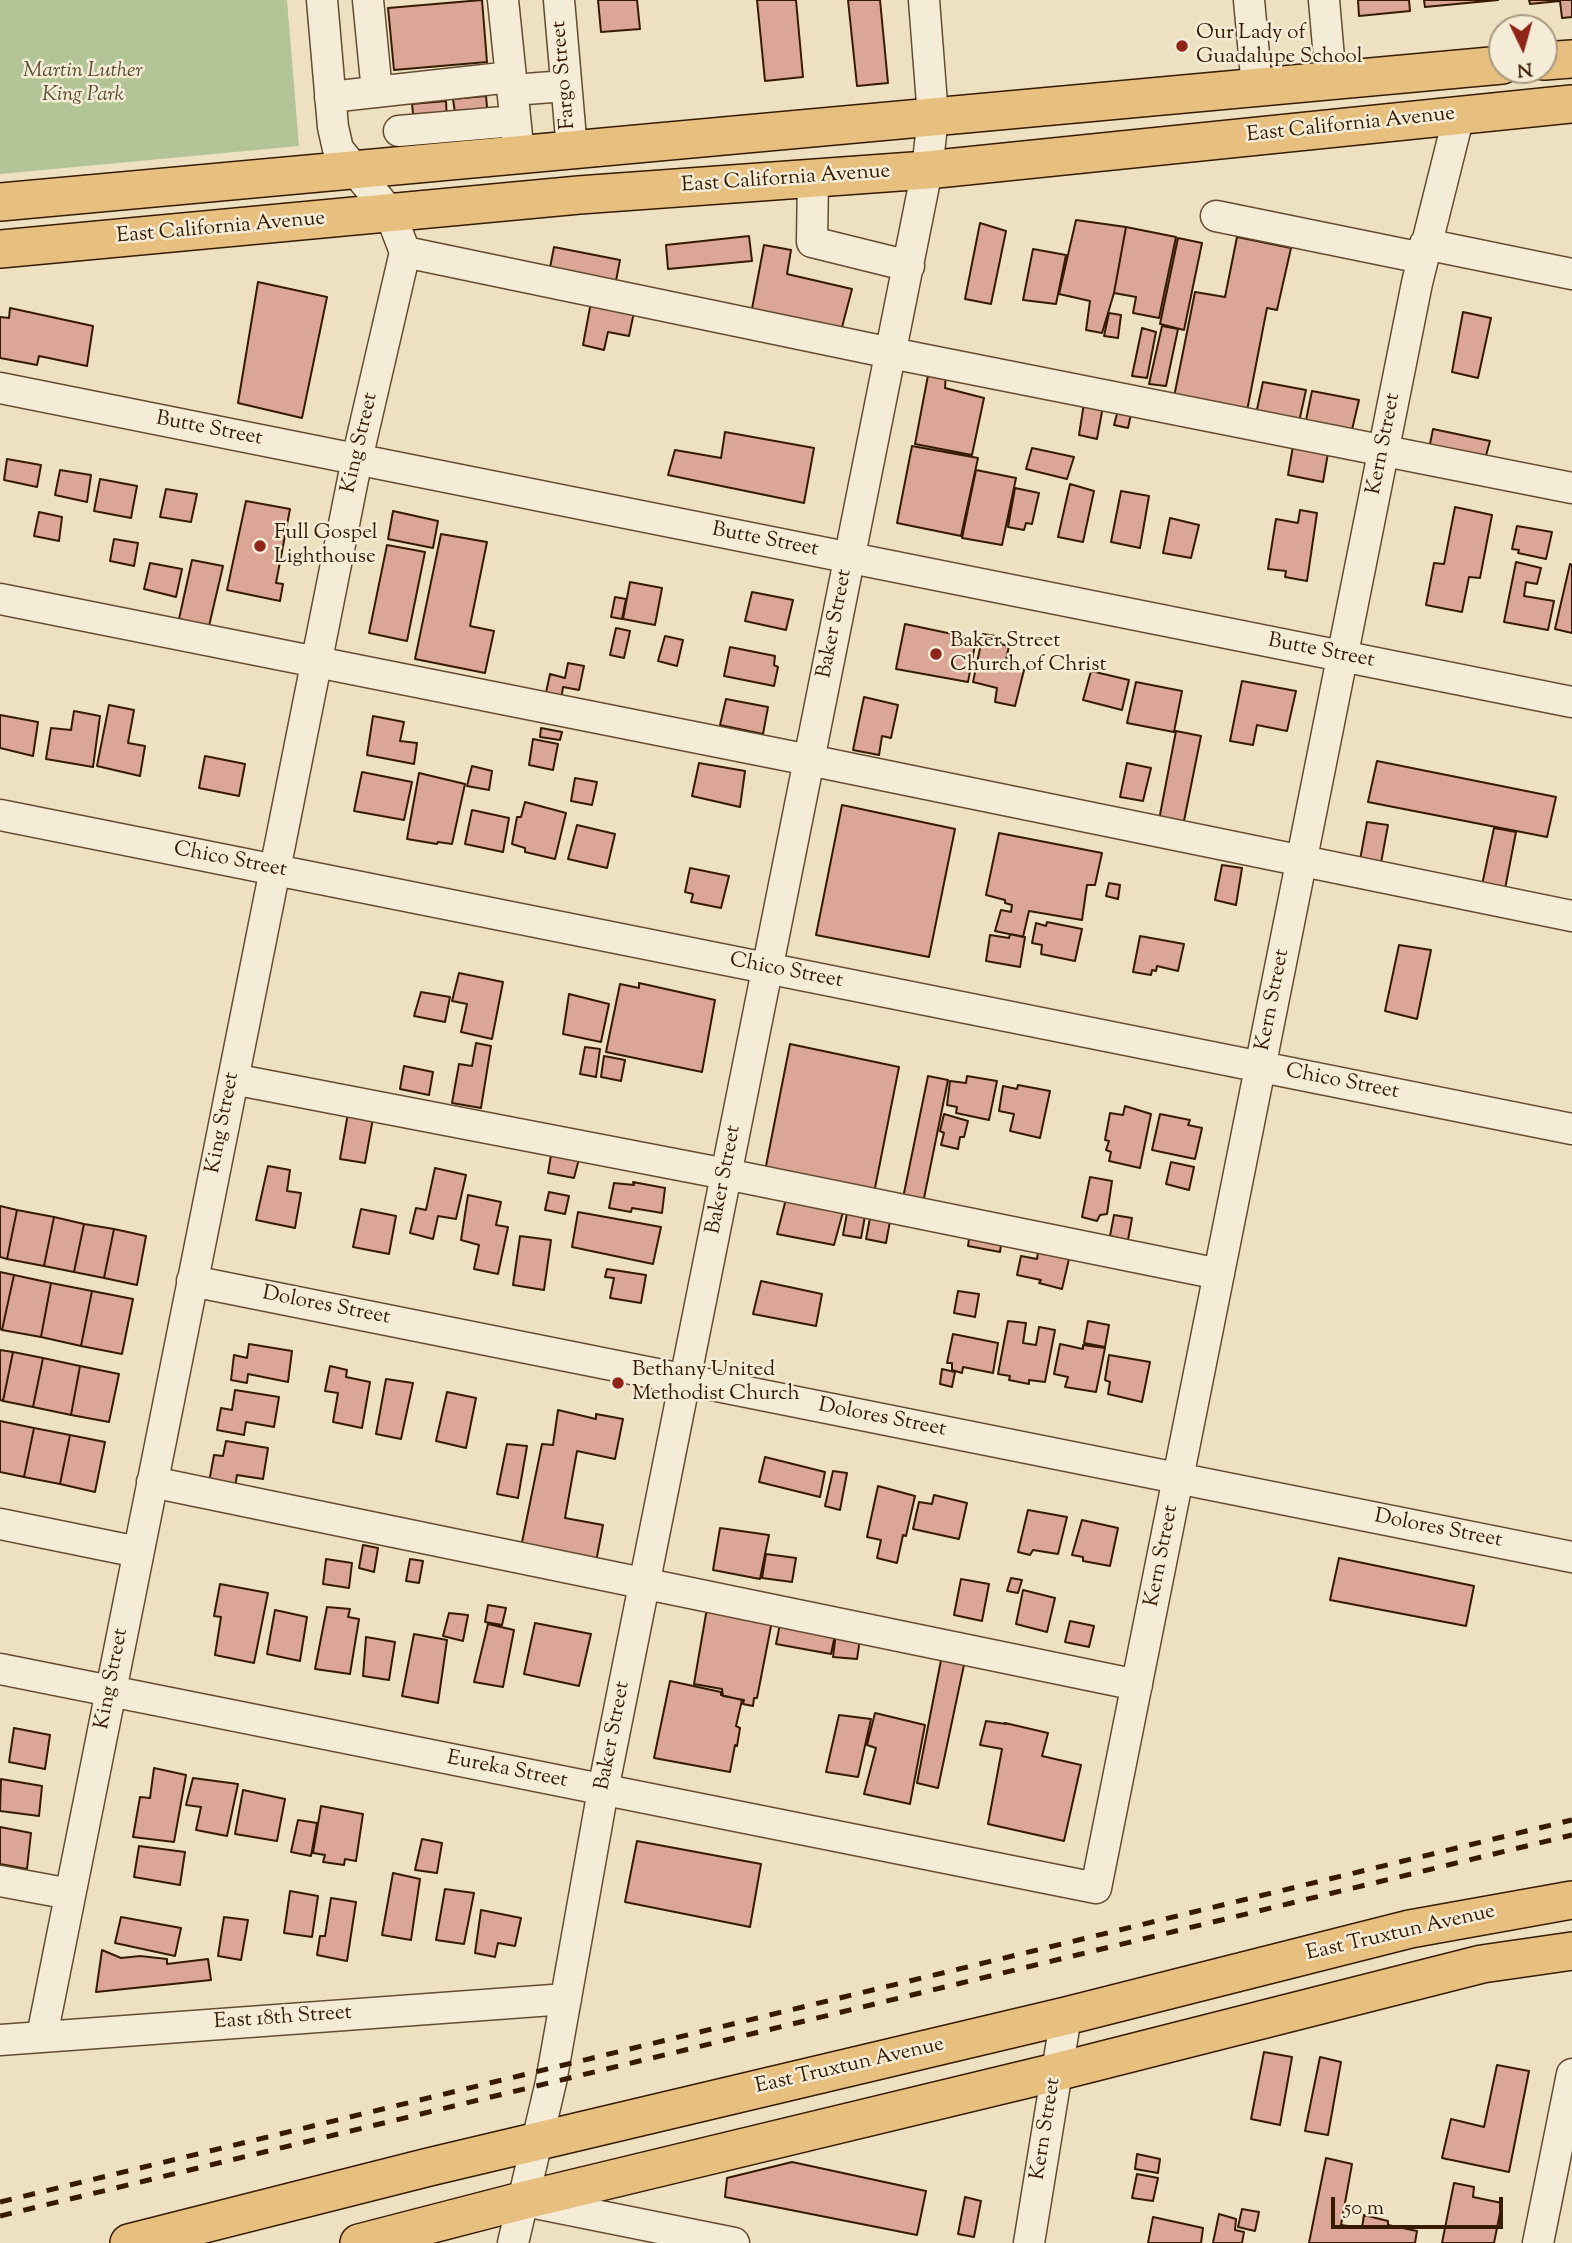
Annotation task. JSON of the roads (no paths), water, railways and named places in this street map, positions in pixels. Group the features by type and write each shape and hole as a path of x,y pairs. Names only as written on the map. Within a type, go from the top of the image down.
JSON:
{"main road":[{"path":"0,202 354,170 400,149 517,138 572,150 1488,66"},
{"path":"1503,111 1572,92"},
{"name":"East California Avenue","path":"0,250 579,195 928,170 1572,104"},
{"name":"East Truxtun Avenue","path":"129,2243 537,2141 1066,2016 1410,1929 1572,1900"},
{"path":"359,2243 521,2201 1056,2073 1482,1964 1572,1951"}],"street":[{"path":"503,0 517,138"},
{"name":"Fargo Street","path":"559,0 572,150"},
{"name":"Baker Street","path":"513,2243 566,1999 603,1790 928,170 933,117 924,0"},
{"path":"1248,0 1258,88"},
{"path":"1324,0 1331,81"},
{"path":"400,149 369,9 323,11 333,127 338,149 390,213 405,252 891,353 1572,488"},
{"path":"330,97 511,84 566,86"},
{"name":"Kern Street","path":"1096,1888 1424,251 1460,115"},
{"path":"814,178 812,242 909,267"},
{"path":"1216,216 1572,274"},
{"name":"King Street","path":"42,2036 357,459 405,252"},
{"name":"Butte Street","path":"0,388 1572,702"},
{"path":"0,599 1572,916"},
{"name":"Chico Street","path":"0,815 1572,1129"},
{"path":"233,1079 726,1174 1219,1274"},
{"name":"Dolores Street","path":"192,1281 1572,1557"},
{"path":"152,1482 1137,1685"},
{"path":"0,1524 138,1552"},
{"name":"Eureka Street","path":"0,1669 1096,1888"},
{"path":"0,1881 70,1894"},
{"name":"East 18th Street","path":"0,2040 566,1999"},
{"name":"Kern Street","path":"1029,2243 1066,2016"},
{"path":"1538,2243 1561,2187 1571,2085"},
{"path":"521,2201 734,2243"}],"railway":[{"path":"0,2202 1572,1820"},
{"path":"0,2216 1572,1835"}],"place":[{"name":"Our Lady of Guadalupe School","path":"1182,46"},
{"name":"Full Gospel Lighthouse","path":"260,546"},
{"name":"Baker Street Church of Christ","path":"936,654"},
{"name":"Bethany United Methodist Church","path":"618,1383"}],"park label":[{"name":"Martin Luther King Park","path":"83,84"}]}
